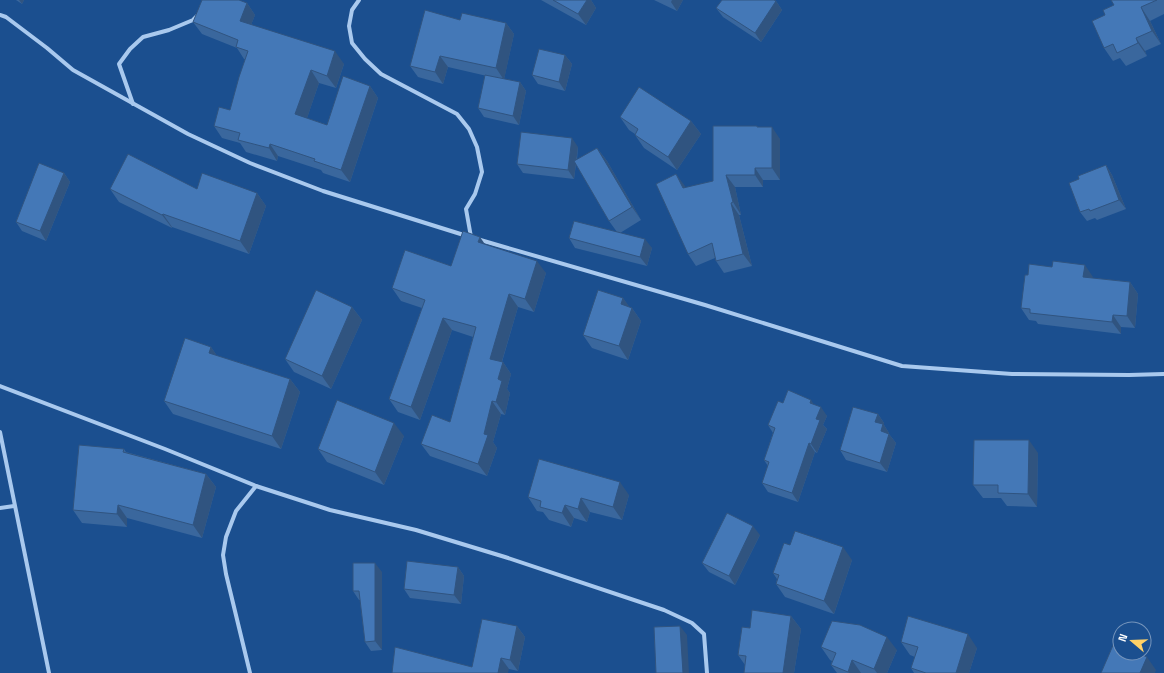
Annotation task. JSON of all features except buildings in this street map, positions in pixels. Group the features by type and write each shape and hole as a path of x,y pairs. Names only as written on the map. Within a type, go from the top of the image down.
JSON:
{"street":[{"path":"359,0 352,10 350,26 352,43 365,59 381,74 458,114 469,129 477,147 482,172 475,194 466,209 472,237"},
{"path":"133,104 119,64 130,48 143,36 169,30 193,20 202,11"},
{"path":"0,15 6,17 73,70 188,134 250,163 323,191 472,237 704,305 902,366 1012,374 1164,374"},
{"path":"0,386 165,449 256,486 330,510 416,530 506,557 664,610 692,623 704,634 707,673"},
{"path":"0,432 49,673"},
{"path":"250,673 226,574 223,555 226,537 236,511 256,486"},
{"path":"0,508 14,506"}]}
